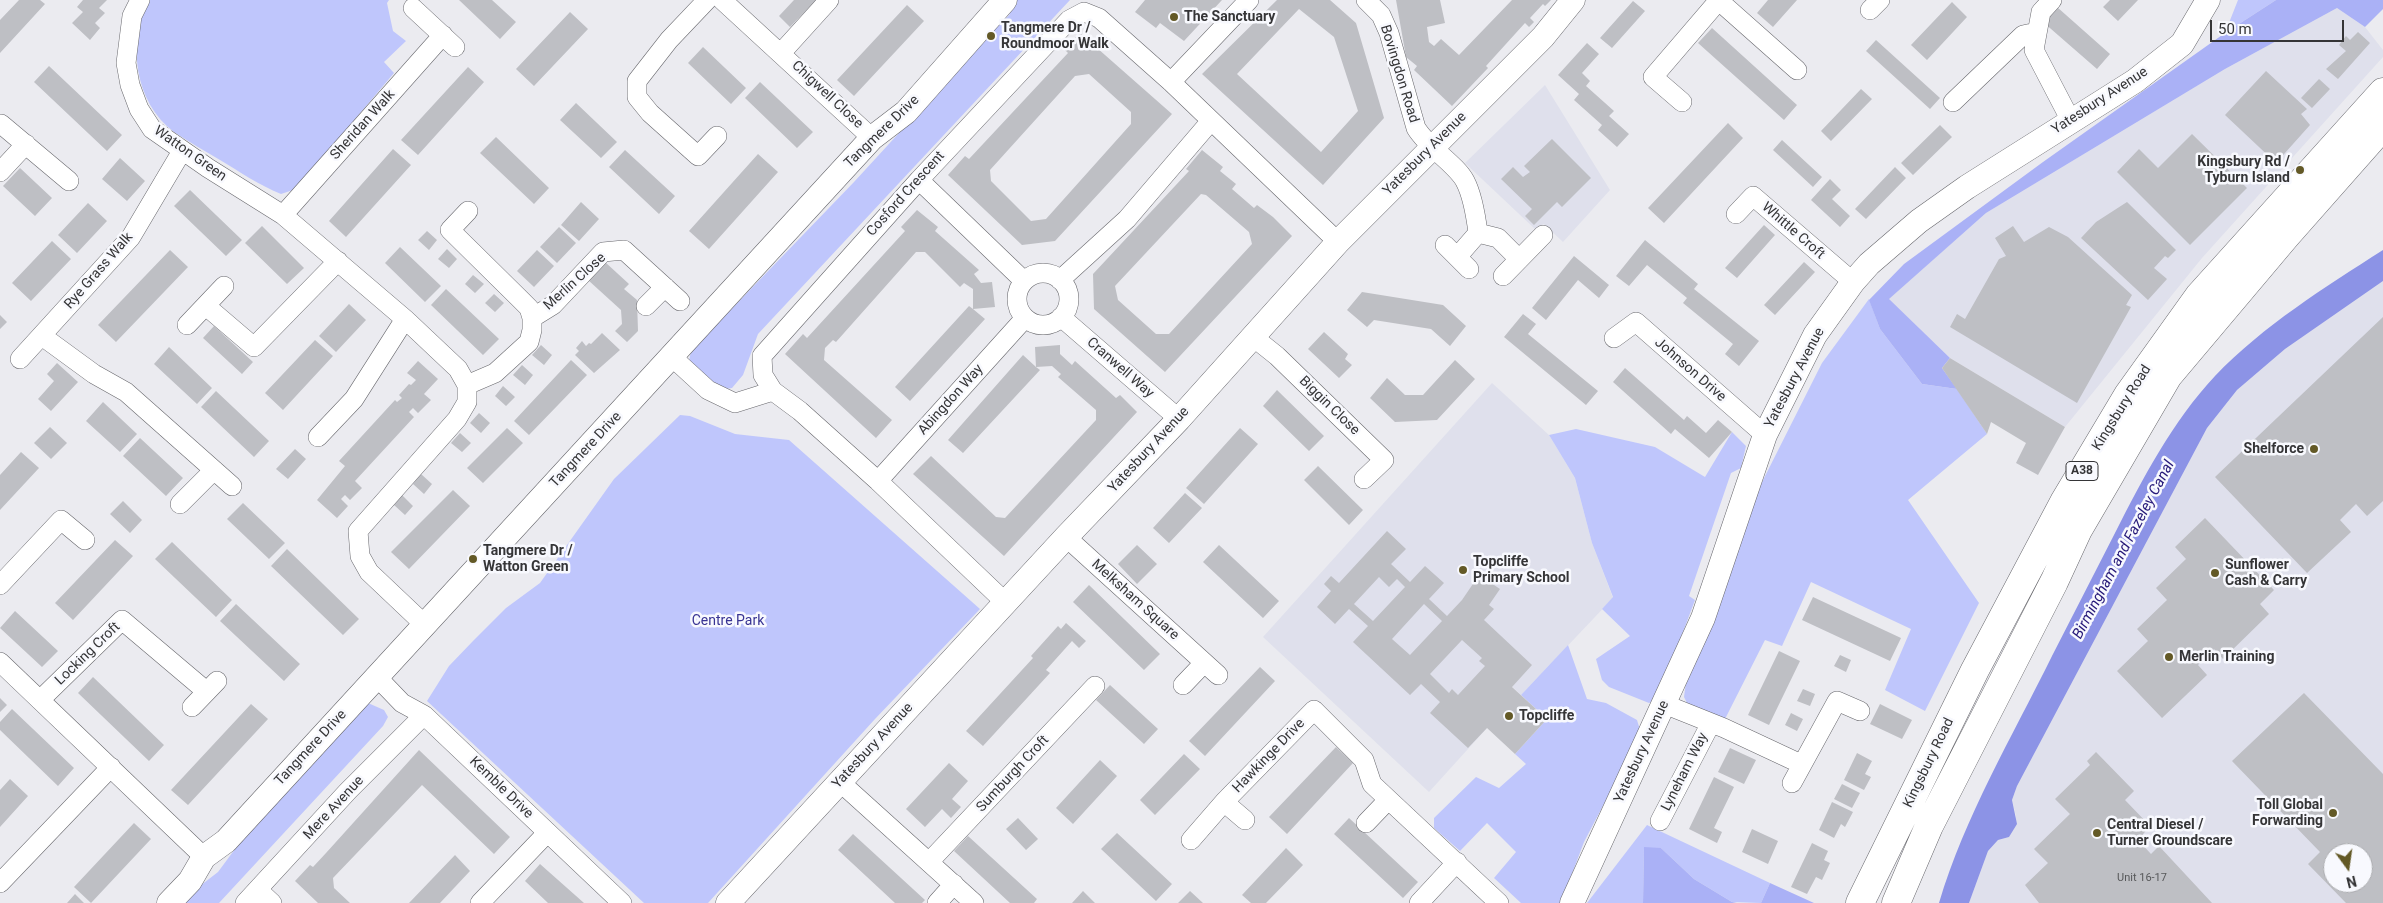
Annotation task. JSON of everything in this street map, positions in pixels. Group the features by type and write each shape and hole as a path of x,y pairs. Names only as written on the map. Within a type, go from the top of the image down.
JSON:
{"highway":[{"name":"Kingsbury Road","path":"1860,903 1984,654 2064,502 2128,394 2198,296 2383,92"},
{"name":"Kingsbury Road","path":"1896,903 1929,826 2054,582 2078,530 2168,376 2286,236 2383,126"}],"street":[{"name":"Watton Green","path":"140,0 132,16 126,63 130,84 139,109 152,129 182,151 283,215 405,319 458,368 467,386"},
{"path":"707,0 669,40 637,81 637,97 650,113 698,156 717,136"},
{"name":"Chigwell Close","path":"722,0 872,138"},
{"name":"Chigwell Close","path":"781,53 829,0"},
{"name":"Tangmere Drive","path":"169,903 190,881 204,857 226,841 872,138 906,112 1005,0"},
{"path":"1171,82 1249,0"},
{"name":"Bovingdon Road","path":"1366,0 1381,15 1389,33 1416,128 1432,148 1465,180 1472,198 1478,233"},
{"name":"Yatesbury Avenue","path":"728,903 1066,537 1179,419 1338,242 1543,37 1573,0"},
{"path":"1682,102 1654,76 1718,0 1797,70"},
{"path":"2052,0 2041,12 2034,50 2071,121"},
{"name":"Yatesbury Avenue","path":"1572,903 1703,618 1765,436 1815,335 1853,282 1869,264 1919,221 2135,81 2182,44 2208,0"},
{"name":"Cosford Crescent","path":"1006,603 800,411 773,391 763,375 762,356 919,180 1083,6 1171,82 1210,122 1338,242"},
{"name":"Sheridan Walk","path":"283,215 449,41 413,8"},
{"path":"1953,102 2023,35 2038,32"},
{"path":"1060,280 1127,219 1210,122"},
{"path":"1,124 68,181"},
{"path":"0,172 26,144"},
{"name":"Rye Grass Walk","path":"20,359 131,237 182,151"},
{"path":"919,180 1024,281"},
{"name":"Whittle Croft","path":"1736,214 1753,196 1853,282"},
{"path":"425,625 369,572 360,556 358,531 457,419 467,402 467,386 495,373 529,342 532,318 528,308 450,230 468,211"},
{"path":"1457,257 1478,233 1498,238 1519,259"},
{"path":"1503,276 1542,235"},
{"name":"Merlin Close","path":"532,318 553,305 603,252 613,250 624,250 680,301"},
{"path":"206,306 254,347 338,261"},
{"path":"1038,274 1053,276 1060,280 1065,287 1068,303 1061,317 1047,325 1032,323 1025,318 1017,304 1017,296 1024,281 1038,274"},
{"path":"187,325 224,286"},
{"path":"646,306 665,288"},
{"name":"Cranwell Way","path":"1061,317 1179,419"},
{"name":"Abingdon Way","path":"878,482 1025,318"},
{"path":"318,437 354,399 405,319"},
{"name":"Johnson Drive","path":"1614,338 1636,322 1765,436"},
{"path":"42,336 94,374 126,392 232,486"},
{"name":"Biggin Close","path":"1252,336 1277,356 1384,460 1364,479"},
{"path":"672,357 708,390 735,402 773,391"},
{"path":"180,504 214,470"},
{"path":"0,585 61,520 84,540"},
{"name":"Melksham Square","path":"1066,537 1211,669 1183,685"},
{"name":"Locking Croft","path":"40,700 122,620 211,686 192,707"},
{"path":"0,662 204,857"},
{"name":"Kemble Drive","path":"376,677 402,702 424,715 622,903"},
{"name":"Sumburgh Croft","path":"929,862 1095,686"},
{"path":"1792,783 1837,701 1860,711"},
{"name":"Lyneham Way","path":"1664,704 1801,764"},
{"name":"Hawkinge Drive","path":"1191,840 1224,802 1314,710 1364,760 1372,784 1499,903"},
{"name":"Mere Avenue","path":"251,896 348,792 424,715"},
{"name":"Lyneham Way","path":"1660,821 1711,723"},
{"path":"0,883 111,767"},
{"path":"840,782 974,903"},
{"path":"1366,823 1388,800"},
{"name":"Hawkinge Drive","path":"1224,802 1245,820"},
{"path":"480,903 548,833"},
{"path":"1419,903 1457,862"},
{"path":"937,903 954,884"},
{"path":"251,896 272,903"}],"shaded area":[{"path":"2276,0 2383,0 2383,9 2365,27 2337,8 2225,69 1986,213 1889,299 1950,358 1942,368 1957,389 1922,384 1880,329 1869,300 1904,264 2043,162 2225,33"},
{"path":"2337,8 2365,27 2383,50 2383,57 2202,258 2065,427 1950,358 1888,299 1986,213 2225,69"},
{"path":"1545,85 1610,190 1563,242 1544,224 1535,229 1465,163"},
{"path":"2383,281 2383,903 1969,903 1988,851 1998,840 2009,837 2016,816 2012,800 2017,786 2207,428 2237,390 2285,349"},
{"name":"Topcliffe Primary School","path":"1492,383 1549,435 1575,478 1592,543 1613,598 1521,695 1503,678 1487,728 1429,792 1263,637"},
{"path":"1644,847 1661,848 1694,879 1732,902 1737,903 1643,903"},
{"path":"1770,883 1814,903 1761,903"}],"green space":[{"path":"149,0 389,0 387,3 393,31 406,41 384,62 394,73 296,189 281,194 265,187 174,132 150,105 138,70 137,52 142,16"},
{"path":"1016,0 1070,0 758,334 743,375 732,388 719,390 689,361 691,351 854,182 899,133 921,104 1010,14 1007,10"},
{"path":"2238,0 2276,0 2225,33"},
{"path":"1869,299 1880,329 1922,384 1957,389 1987,434 1908,500 1979,603 1925,711 1885,690 1911,629 1811,582 1782,646 1765,640 1725,719 1688,705 1684,697 1686,682 1754,498 1822,363"},
{"name":"Centre Park","path":"680,415 690,416 735,434 789,440 980,609 875,719 708,903 644,903 427,701 449,666 506,608 540,583 614,479"},
{"path":"1576,429 1655,447 1705,477 1732,432 1746,446 1741,468 1731,473 1689,596 1695,600 1658,699 1649,703 1609,687 1602,680 1596,659 1630,636 1602,609 1613,597 1592,543 1575,478 1549,435"},
{"path":"1568,645 1587,699 1606,703 1637,720 1641,733 1584,842 1561,903 1521,903 1494,878 1516,852 1487,823 1460,851 1434,828 1434,818 1476,777 1499,788 1526,764 1515,754 1547,719 1521,695"},
{"path":"368,703 384,710 388,717 383,726 219,903 178,903 218,872 258,818"},
{"path":"1647,825 1770,883 1761,903 1732,902 1694,879 1661,848 1644,848 1643,903 1587,903"}],"water":[{"name":"Birmingham and Fazeley Canal","path":"2383,250 2383,281 2285,349 2237,390 2207,428 2017,786 2012,800 2017,824 2009,837 1998,840 1988,851 1969,903 1939,903 1962,839 1990,777 2136,492 2172,431 2215,376 2254,340 2295,308"}],"building":[{"path":"19,0 40,0 45,4 0,53 0,20"},
{"path":"83,0 107,0 99,8 105,13 95,23 100,28 90,40 72,23 83,12 77,7"},
{"path":"459,0 492,0 516,22 500,39"},
{"path":"794,0 816,0 790,27 779,16"},
{"name":"The Sanctuary","path":"1145,0 1222,0 1184,41 1160,23 1156,28 1135,12"},
{"path":"1277,0 1330,0 1356,23 1384,118 1323,185 1202,74","holes":["1299,9 1334,37 1358,111 1321,152 1237,74"]},
{"path":"1396,0 1440,0 1445,23 1427,27 1429,42 1434,46 1441,39 1459,55 1512,0 1551,0 1545,6 1543,4 1530,18 1534,22 1529,27 1525,23 1486,66 1488,68 1452,106 1414,70 1417,66 1406,57"},
{"path":"1768,0 1797,0 1773,27 1757,13"},
{"path":"2110,0 2138,0 2118,21 2103,7"},
{"path":"1633,1 1645,11 1612,48 1600,38"},
{"path":"1952,2 1967,17 1927,60 1911,45"},
{"path":"907,5 924,21 854,96 837,80"},
{"path":"2057,7 2110,54 2097,69 2043,22"},
{"path":"570,12 588,29 534,86 516,69"},
{"path":"1712,28 1797,105 1784,120 1698,43"},
{"path":"2358,32 2370,43 2338,79 2326,69 2346,51 2339,45 2346,36 2350,40"},
{"path":"1080,33 1172,114 1055,241 1022,245 948,175 965,156 969,159 1068,53 1064,49","holes":["1089,74 1131,112 1131,124 1046,219 1031,221 991,181 990,170 1075,76"]},
{"path":"1876,40 1940,98 1930,109 1866,51"},
{"path":"1587,43 1599,54 1582,73 1590,81 1586,86 1614,111 1609,116 1629,134 1617,147 1598,130 1602,125 1574,100 1579,94 1558,75"},
{"path":"703,47 746,88 731,104 688,63"},
{"path":"49,66 122,135 107,151 34,82"},
{"path":"468,67 484,82 418,155 401,140"},
{"path":"2266,71 2307,109 2301,114 2310,125 2276,163 2225,115"},
{"path":"2319,79 2330,89 2312,108 2301,98"},
{"path":"760,82 813,132 797,148 745,98"},
{"path":"1861,89 1872,99 1831,141 1821,131"},
{"path":"576,103 617,142 601,158 560,120"},
{"path":"1728,123 1743,138 1664,223 1648,208"},
{"path":"1940,125 1952,137 1913,175 1901,163"},
{"path":"2192,134 2247,188 2190,245 2117,172 2139,149 2158,168"},
{"path":"496,137 549,188 534,204 480,153"},
{"path":"1552,139 1591,178 1562,207 1557,202 1534,225 1525,216 1532,209 1501,179 1513,167 1523,177 1530,172 1524,166"},
{"path":"1782,140 1822,177 1813,187 1773,150"},
{"path":"393,149 411,165 346,237 329,221"},
{"path":"625,150 675,196 659,214 609,167"},
{"path":"1202,150 1223,167 1220,171 1236,184 1232,189 1254,208 1257,205 1273,217 1292,236 1165,372 1094,309 1093,274 1189,171 1186,169","holes":["1201,194 1206,195 1249,232 1252,244 1169,334 1156,334 1118,300 1115,286"]},
{"path":"758,154 778,172 709,249 689,231"},
{"path":"120,158 145,181 127,201 102,179"},
{"path":"1895,167 1906,178 1866,219 1855,209"},
{"path":"20,168 52,198 35,216 3,186"},
{"path":"1830,179 1841,190 1832,199 1850,216 1840,227 1811,200"},
{"path":"190,190 242,240 226,256 174,206"},
{"path":"581,202 599,219 579,241 561,225"},
{"path":"2127,202 2176,250 2168,258 2165,256 2154,268 2167,279 2148,300 2081,238 2096,222"},
{"path":"88,203 107,221 77,253 58,235"},
{"path":"917,210 938,227 935,231 979,270 974,274 981,283 992,282 995,307 973,309 973,289 964,283 960,287 925,252 916,252 836,342 833,340 825,348 824,360 892,420 876,438 785,354 803,334 807,338 905,231 901,227"},
{"path":"1764,225 1775,235 1737,278 1725,268"},
{"path":"262,226 304,268 287,284 245,243"},
{"path":"2013,226 2024,242 2049,227 2068,237 2132,295 2126,305 2131,307 2077,403 1950,327 1957,314 1965,319 1999,259 2006,256 1995,238"},
{"path":"559,227 576,243 557,263 540,247"},
{"path":"427,231 437,240 429,250 418,240"},
{"path":"1645,240 1698,284 1694,289 1759,341 1739,366 1725,354 1733,344 1683,303 1687,298 1647,265 1629,286 1616,276"},
{"path":"52,241 71,259 31,301 12,283"},
{"path":"400,247 441,286 425,302 385,263"},
{"path":"447,249 457,259 449,268 438,259"},
{"path":"170,250 188,267 116,342 98,325"},
{"path":"537,250 554,266 534,287 517,271"},
{"path":"1574,256 1609,285 1599,298 1578,280 1546,320 1532,308"},
{"path":"605,262 629,284 624,289 637,300 638,331 627,342 615,331 622,324 621,310 588,280"},
{"path":"1804,262 1815,272 1775,315 1764,305"},
{"path":"473,275 484,284 475,293 465,284"},
{"path":"446,289 499,339 483,355 431,305"},
{"path":"1362,292 1443,305 1466,326 1450,346 1431,329 1374,320 1367,327 1347,310"},
{"path":"494,294 504,303 495,312 485,303"},
{"path":"349,304 366,320 336,352 319,336"},
{"path":"969,306 985,319 910,401 895,387"},
{"path":"1523,314 1536,324 1528,334 1598,391 1586,405 1504,337"},
{"path":"0,315 7,322 0,329"},
{"name":"Shelforce","path":"2383,317 2383,501 2367,516 2356,504 2340,520 2351,532 2307,573 2215,477"},
{"path":"214,326 253,362 242,374 203,338"},
{"path":"1324,332 1348,354 1345,359 1352,365 1339,378 1308,349"},
{"path":"602,333 620,350 594,373 575,355 579,351 576,348 582,341 586,346 589,343 591,344"},
{"path":"315,340 333,356 283,410 265,393"},
{"path":"541,345 552,355 544,365 532,355"},
{"path":"1060,345 1060,354 1072,365 1075,361 1116,398 1120,395 1137,412 1004,556 913,474 931,456 996,517 1005,518 1096,420 1096,410 1058,377 1061,374 1052,366 1036,367 1035,347"},
{"path":"169,347 212,388 197,404 154,364"},
{"path":"1023,355 1040,370 963,453 948,440"},
{"path":"1950,358 2065,427 2038,475 2016,463 2026,443 1991,422 1987,434 1942,368"},
{"path":"571,360 587,375 529,435 514,421"},
{"path":"1455,360 1475,379 1437,420 1395,422 1370,398 1387,378 1405,395 1423,395"},
{"path":"418,361 438,379 424,394 431,400 418,413 413,408 409,412 414,417 355,481 362,488 350,500 345,495 341,499 348,506 337,518 317,500 345,466 339,461 395,400 397,402 402,398 399,395 409,384 411,385 416,380 407,373"},
{"path":"57,363 78,382 51,411 38,399 54,381 47,374"},
{"path":"522,365 533,375 525,385 513,375"},
{"path":"1625,368 1684,420 1687,416 1706,433 1718,420 1732,432 1709,458 1675,429 1671,434 1613,382"},
{"path":"503,386 515,397 506,406 495,396"},
{"path":"1277,390 1324,436 1309,451 1263,406"},
{"path":"216,391 269,441 254,457 201,407"},
{"path":"103,402 137,434 120,452 86,421"},
{"path":"479,413 490,423 481,433 470,423"},
{"path":"50,427 67,443 51,459 34,443"},
{"path":"507,428 523,443 483,483 467,468"},
{"path":"1240,428 1258,444 1204,504 1186,488"},
{"path":"460,433 471,443 462,452 451,443"},
{"path":"140,438 183,478 166,496 123,456"},
{"path":"295,449 306,459 288,479 276,469"},
{"path":"21,452 39,468 0,510 0,475"},
{"path":"1318,466 1363,510 1349,525 1304,480"},
{"path":"421,474 432,484 424,494 413,484"},
{"path":"453,490 470,506 409,569 391,552"},
{"path":"1185,493 1202,508 1169,543 1153,528"},
{"path":"402,495 413,506 405,515 394,505"},
{"path":"123,501 142,520 130,533 110,514"},
{"path":"243,503 285,543 269,559 227,519"},
{"path":"2205,518 2274,590 2260,604 2269,614 2223,659 2214,649 2198,665 2207,675 2162,718 2117,671 2148,641 2137,629 2167,600 2156,588 2186,559 2175,547"},
{"path":"1387,531 1406,549 1391,564 1410,582 1425,566 1444,583 1429,599 1447,616 1462,600 1479,575 1500,589 1489,605 1494,609 1484,620 1532,665 1512,687 1547,719 1515,754 1487,728 1468,748 1430,713 1440,702 1421,684 1410,695 1353,642 1368,626 1349,609 1335,624 1317,607 1331,591 1324,584 1331,576 1339,583","holes":["1379,577 1389,587 1397,579 1405,587 1373,621 1354,604","1424,604 1442,621 1410,655 1392,639","1462,640 1482,658 1479,661 1485,666 1458,695 1452,689 1449,693 1430,674"]},
{"path":"115,540 133,556 73,620 55,603"},
{"path":"172,542 232,600 216,617 155,559"},
{"path":"1137,545 1157,564 1137,584 1118,564"},
{"path":"1219,545 1279,601 1263,618 1203,562"},
{"path":"287,549 359,619 343,635 271,566"},
{"path":"1089,585 1160,654 1144,670 1073,602"},
{"path":"1813,597 1901,638 1890,661 1802,620"},
{"path":"236,604 300,664 284,681 220,621"},
{"path":"15,611 58,651 42,667 0,628"},
{"path":"1066,623 1086,641 1079,648 1072,641 1046,670 1050,673 983,746 966,731 1033,658 1031,656 1058,626 1061,629"},
{"path":"1779,651 1800,661 1769,725 1748,715"},
{"path":"1840,655 1851,660 1846,672 1834,666"},
{"path":"1260,667 1275,681 1205,756 1189,741"},
{"path":"93,677 164,745 149,761 78,693"},
{"path":"1110,685 1158,729 1144,744 1096,700"},
{"path":"1803,689 1815,694 1810,706 1797,701"},
{"name":"Toll Global Forwarding","path":"2304,693 2383,774 2383,903 2346,903 2336,893 2373,893 2373,843 2323,843 2323,879 2308,864 2320,852 2232,761"},
{"path":"0,698 7,705 0,712"},
{"path":"251,704 268,719 188,805 171,790"},
{"path":"1880,704 1912,720 1902,739 1870,724"},
{"path":"12,709 74,768 58,786 0,730 0,722"},
{"path":"1791,713 1803,719 1797,731 1785,725"},
{"path":"1336,747 1353,763 1287,834 1269,817"},
{"path":"1730,748 1756,760 1744,784 1718,772"},
{"path":"419,750 510,837 494,854 422,785 333,878 334,888 350,903 318,903 295,881 310,865 313,867"},
{"name":"Central Diesel / Turner Groundscare","path":"2096,752 2134,791 2125,800 2150,826 2138,840 2151,854 2159,846 2212,903 2039,903 2025,885 2048,863 2034,849 2070,814 2055,799 2090,765 2087,761"},
{"path":"1857,753 1872,761 1865,774 1871,777 1864,790 1844,780"},
{"path":"1184,754 1200,769 1155,815 1140,800"},
{"path":"1100,760 1117,776 1073,824 1056,808"},
{"path":"949,763 968,781 952,799 961,807 951,818 942,809 925,827 906,809"},
{"path":"1714,777 1734,787 1714,828 1722,832 1717,843 1689,829"},
{"path":"10,779 28,796 0,827 0,790"},
{"path":"1842,784 1860,793 1852,808 1834,799"},
{"path":"1832,802 1853,812 1845,827 1841,824 1834,838 1819,830"},
{"path":"1018,818 1038,839 1026,850 1006,829"},
{"path":"1349,818 1418,882 1403,898 1334,834"},
{"path":"134,823 151,839 91,903 74,887"},
{"path":"1752,829 1778,841 1768,864 1742,852"},
{"path":"1117,833 1172,884 1156,901 1101,849"},
{"path":"853,834 925,900 922,903 895,903 838,850"},
{"path":"968,836 1037,899 1034,903 1010,903 954,851"},
{"path":"1812,843 1828,851 1824,860 1830,863 1822,880 1816,877 1807,894 1791,887"},
{"path":"1286,848 1303,865 1266,903 1251,903 1242,895"},
{"path":"455,855 470,871 440,903 409,903"},
{"path":"540,864 584,903 548,903 525,881"},
{"path":"1083,891 1095,903 1072,903"},
{"path":"1190,891 1203,903 1178,903"},
{"path":"75,894 84,903 67,903"}],"place":[{"name":"The Sanctuary","path":"1174,17"},
{"name":"Tangmere Dr / Roundmoor Walk","path":"991,36"},
{"name":"Kingsbury Rd / Tyburn Island","path":"2300,170"},
{"name":"Shelforce","path":"2314,449"},
{"name":"Tangmere Dr / Watton Green","path":"473,559"},
{"name":"Topcliffe Primary School","path":"1463,570"},
{"name":"Sunflower Cash & Carry","path":"2215,573"},
{"name":"Merlin Training","path":"2169,657"},
{"name":"Topcliffe","path":"1509,716"},
{"name":"Toll Global Forwarding","path":"2333,813"},
{"name":"Central Diesel / Turner Groundscare","path":"2097,833"}]}
